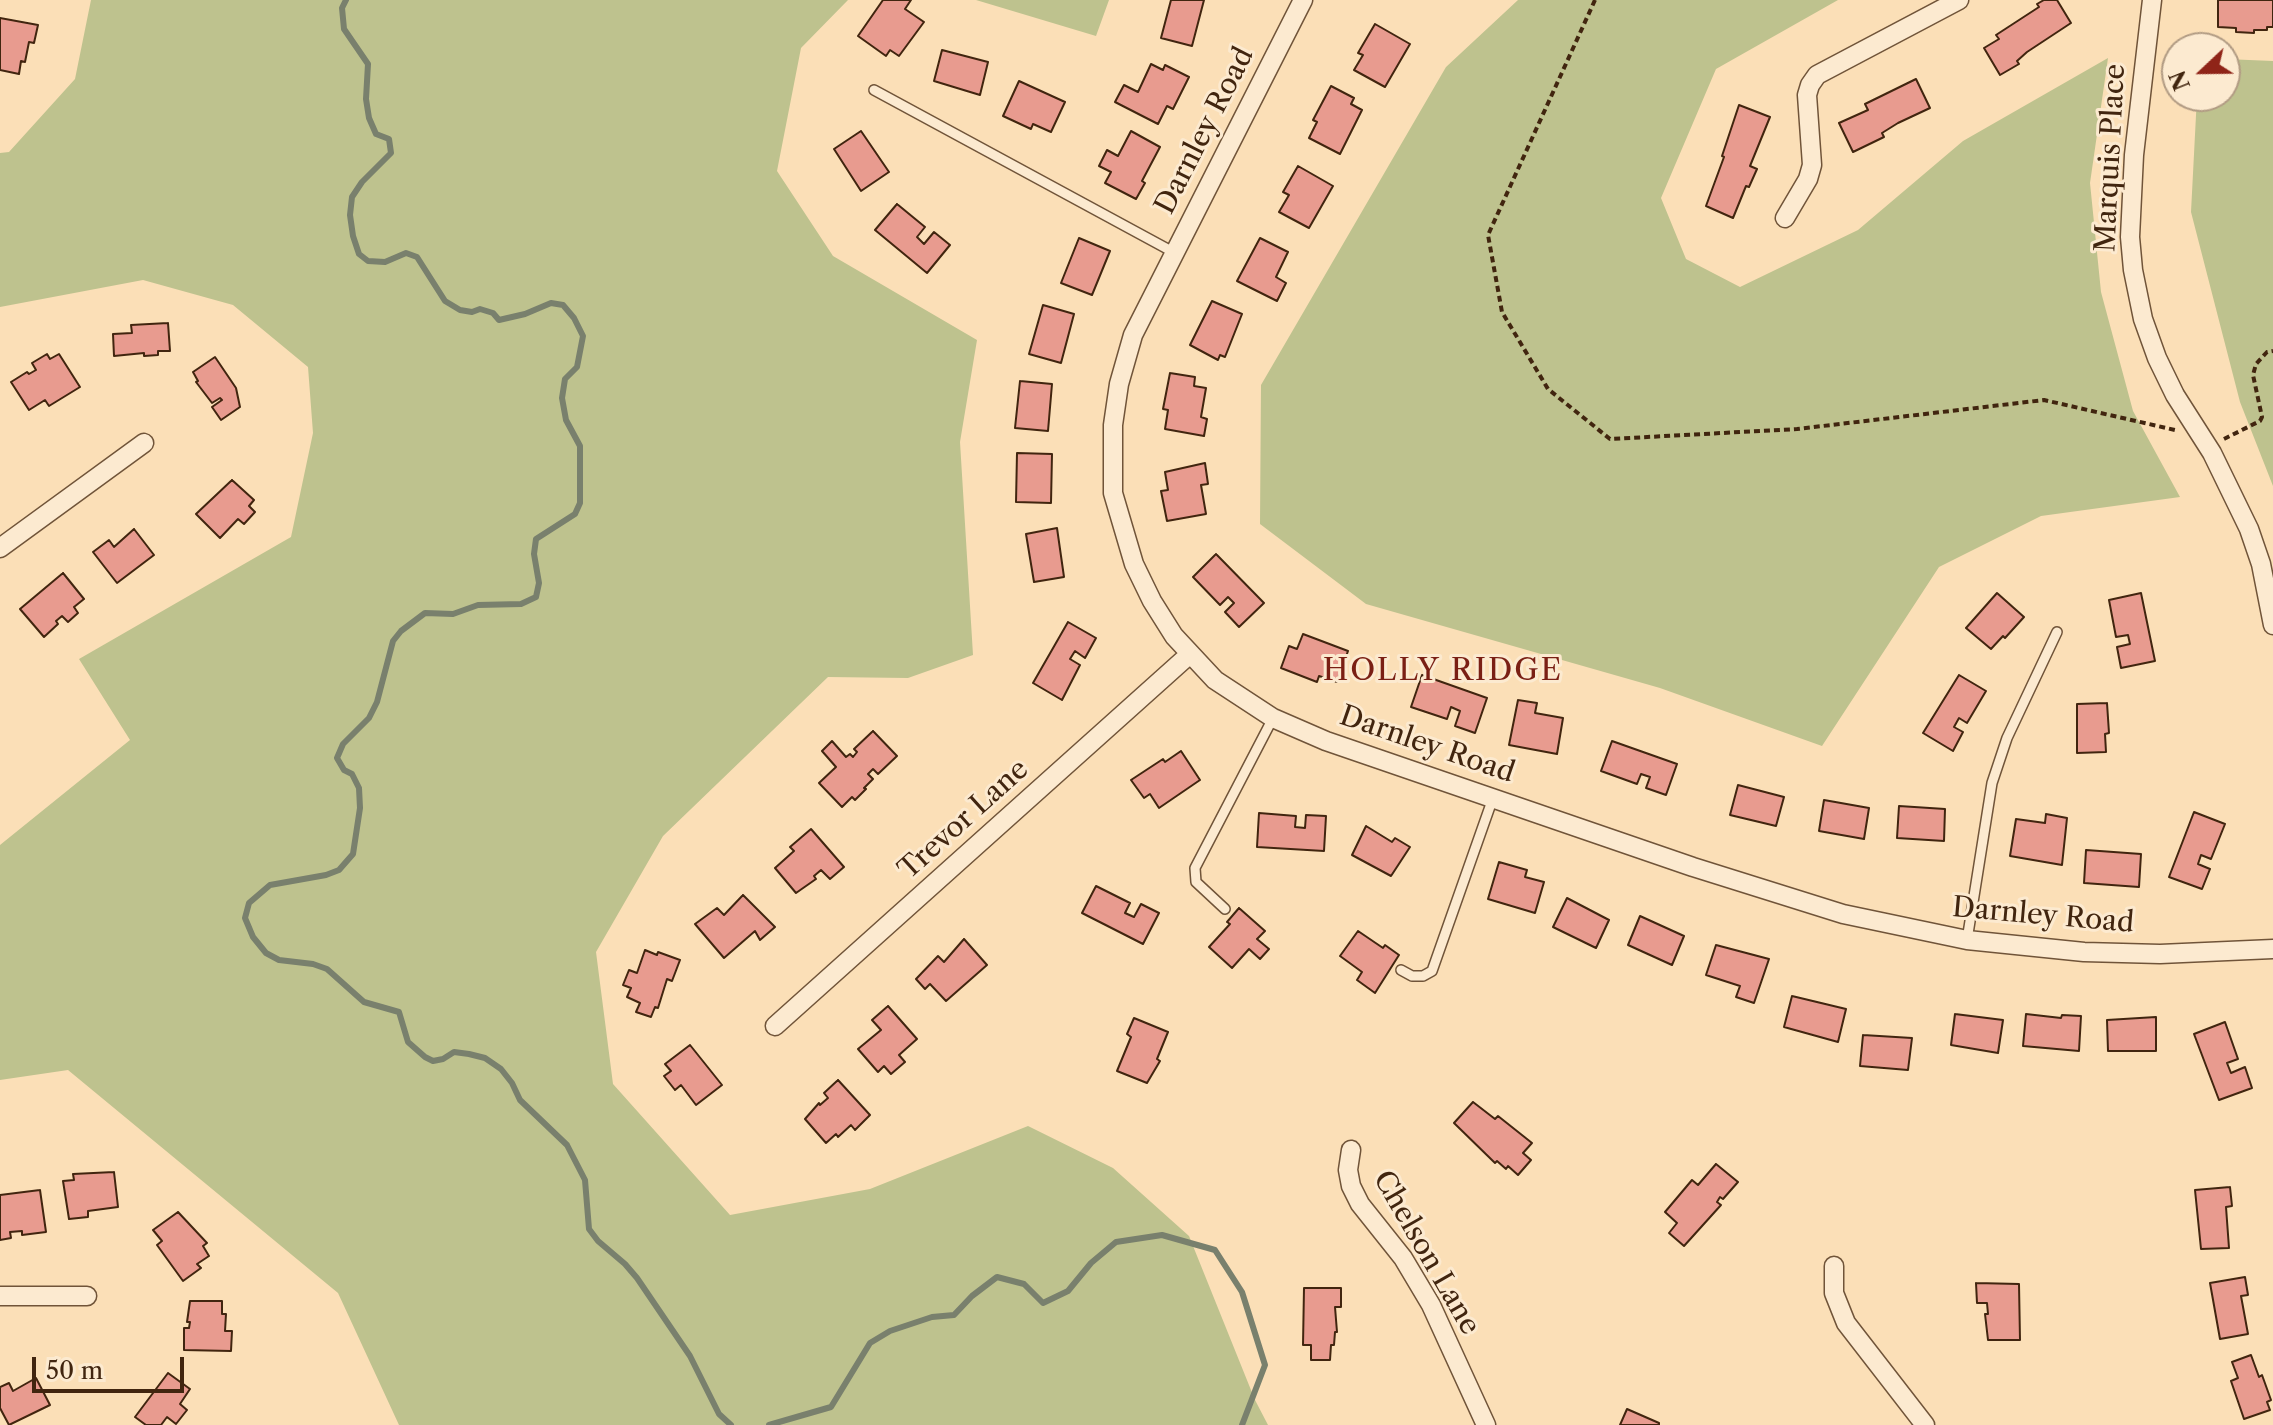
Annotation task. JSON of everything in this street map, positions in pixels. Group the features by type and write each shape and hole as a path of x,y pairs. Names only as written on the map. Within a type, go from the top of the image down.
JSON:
{"street":[{"name":"Darnley Road","path":"1303,0 1133,335 1119,384 1113,425 1113,493 1134,564 1174,636 1215,680 1273,718 1326,741 1693,867 1843,914 1967,940 2084,952 2160,954 2273,949"},
{"path":"1785,218 1808,179 1812,165 1807,95 1817,75 1959,0"},
{"name":"Marquis Place","path":"2152,0 2134,155 2130,237 2133,270 2143,319 2157,358 2175,395 2234,494 2249,529 2261,564 2273,625"},
{"path":"0,548 144,443"},
{"name":"Trevor Lane","path":"775,1026 1190,654"},
{"name":"Chelson Lane","path":"1351,1150 1348,1170 1351,1186 1360,1204 1403,1258 1431,1305 1486,1425"},
{"path":"1834,1266 1834,1293 1846,1323 1925,1425"},
{"path":"0,1296 87,1296"}],"lane":[{"path":"874,90 1175,253"},
{"path":"1967,940 1992,783 2007,738 2057,632"},
{"path":"1225,909 1196,882 1195,868 1273,718"},
{"path":"1401,970 1412,976 1423,976 1432,971 1493,798"}],"path":[{"path":"1595,0 1488,235 1502,312 1548,389 1610,439 1797,429 2044,400 2169,427 2207,445 2238,434 2260,421 2262,417 2253,375 2256,364 2267,352 2273,351"}],"green space":[{"path":"91,0 848,0 801,48 777,171 833,256 977,340 960,442 973,655 908,678 828,677 663,836 596,952 613,1084 730,1215 870,1189 1028,1126 1113,1168 1189,1236 1268,1425 399,1425 338,1293 68,1070 0,1080 0,845 130,740 79,659 291,537 313,433 308,367 233,305 143,280 0,307 0,153 9,152 75,79"},
{"path":"976,0 1109,0 1096,36"},
{"path":"1518,0 1838,0 1716,69 1661,198 1686,259 1740,287 1858,230 1963,141 2108,58 2090,183 2101,292 2133,411 2180,497 2041,516 1939,567 1822,746 1660,688 1366,604 1260,524 1261,385 1446,67"},
{"path":"2241,60 2273,61 2273,486 2240,402 2191,212 2196,112 2241,112"}],"building":[{"path":"883,0 911,0 905,9 924,22 899,56 890,50 886,56 858,36"},
{"path":"1171,0 1204,0 1192,46 1161,38"},
{"path":"2044,0 2057,0 2071,23 2027,52 2017,61 2019,64 2000,75 1984,48 1999,39 1996,35 2039,7 2037,4"},
{"path":"2218,0 2273,0 2273,27 2267,27 2267,30 2236,32 2236,28 2218,27"},
{"path":"0,18 38,25 34,43 29,42 25,62 21,61 19,74 0,70"},
{"path":"1375,24 1410,44 1385,87 1354,70 1363,55 1358,53"},
{"path":"942,50 988,62 980,95 934,81"},
{"path":"1151,64 1163,70 1165,65 1189,77 1173,109 1167,106 1158,124 1115,102 1124,85 1138,92"},
{"path":"1916,79 1930,108 1898,123 1882,133 1884,137 1853,152 1839,123 1868,110 1865,104"},
{"path":"1019,81 1065,102 1051,132 1033,124 1031,129 1003,116"},
{"path":"1331,86 1354,98 1351,104 1362,110 1340,154 1309,138 1317,122 1313,120"},
{"path":"1739,105 1770,117 1750,166 1757,169 1749,187 1746,186 1733,218 1706,206"},
{"path":"861,131 889,172 861,191 834,149"},
{"path":"1131,131 1160,147 1136,199 1105,183 1111,172 1099,166 1107,150 1118,156"},
{"path":"1298,166 1333,186 1309,228 1279,212 1289,195 1283,192"},
{"path":"897,204 925,227 917,237 924,244 934,232 950,245 927,273 875,230"},
{"path":"1079,238 1110,251 1092,295 1061,283"},
{"path":"1260,238 1288,252 1276,277 1286,283 1277,301 1237,281"},
{"path":"1212,301 1242,314 1225,357 1220,355 1218,360 1190,345"},
{"path":"1043,305 1074,314 1061,363 1029,354"},
{"path":"168,323 170,351 158,351 158,355 114,356 113,334 132,333 131,325"},
{"path":"47,354 50,359 59,354 80,387 49,406 45,400 29,410 11,382 36,370 32,363"},
{"path":"215,357 236,388 240,407 221,420 212,407 222,400 220,398 212,403 196,382 193,372"},
{"path":"1170,373 1195,377 1194,386 1206,388 1201,417 1207,419 1204,436 1165,429 1168,410 1163,409"},
{"path":"1020,381 1052,384 1048,431 1015,428"},
{"path":"1017,453 1052,454 1051,503 1016,502"},
{"path":"1205,463 1208,484 1201,485 1206,514 1167,521 1161,491 1168,490 1165,472"},
{"path":"232,480 254,500 249,506 255,512 244,524 238,519 220,538 196,514"},
{"path":"1057,528 1064,577 1034,582 1026,534"},
{"path":"134,529 154,555 117,583 93,552 109,540 114,547"},
{"path":"1216,554 1264,603 1239,627 1225,612 1234,603 1228,597 1220,605 1193,577"},
{"path":"63,573 84,599 74,607 78,613 68,622 62,616 44,637 20,609"},
{"path":"1997,593 2024,617 1991,649 1966,628"},
{"path":"2141,593 2155,661 2121,668 2117,647 2130,644 2128,635 2116,637 2109,600"},
{"path":"1068,622 1096,638 1085,658 1075,651 1070,659 1080,665 1062,700 1033,683"},
{"path":"1303,634 1348,651 1337,682 1319,676 1317,682 1281,668 1289,646 1297,649"},
{"path":"1422,675 1487,698 1475,733 1455,726 1460,711 1451,707 1447,719 1411,707"},
{"path":"1959,675 1986,691 1967,723 1959,718 1954,727 1963,732 1953,751 1923,733"},
{"path":"1518,700 1537,703 1535,713 1563,718 1557,754 1509,745"},
{"path":"2107,703 2109,733 2105,734 2106,752 2077,753 2077,704"},
{"path":"873,731 897,756 878,774 873,769 868,774 873,779 866,789 842,807 819,783 836,767 822,751 832,741 846,757 850,754 853,757 857,752 854,749"},
{"path":"1612,741 1677,764 1666,795 1646,788 1650,777 1641,774 1637,784 1601,771"},
{"path":"1181,751 1200,780 1159,808 1150,794 1144,798 1131,780"},
{"path":"1738,785 1784,797 1776,826 1730,815"},
{"path":"1824,800 1869,808 1864,839 1819,831"},
{"path":"1899,806 1945,809 1944,841 1897,838"},
{"path":"2194,812 2225,824 2211,859 2201,855 2198,864 2210,869 2202,889 2169,877"},
{"path":"1259,813 1296,816 1295,827 1305,828 1306,815 1326,816 1324,851 1257,847"},
{"path":"2046,814 2067,818 2062,865 2010,856 2016,819 2045,823"},
{"path":"1366,826 1392,842 1395,838 1410,847 1391,876 1352,855"},
{"path":"811,829 844,867 830,879 821,870 814,876 816,879 796,893 775,868 794,851 790,847"},
{"path":"2086,850 2141,854 2139,887 2084,883"},
{"path":"1499,862 1527,870 1525,877 1544,882 1535,913 1488,899"},
{"path":"1096,886 1130,903 1125,913 1134,917 1141,904 1159,913 1143,944 1082,913"},
{"path":"743,895 775,927 760,940 755,931 724,958 695,924 717,908 724,915"},
{"path":"1567,898 1609,920 1596,948 1553,927"},
{"path":"1239,908 1265,931 1257,939 1269,949 1260,959 1249,949 1232,968 1209,947 1230,924 1227,922"},
{"path":"1640,916 1684,936 1672,965 1628,945"},
{"path":"1358,931 1399,955 1375,993 1357,980 1362,972 1340,956"},
{"path":"964,939 987,965 946,1001 930,984 925,989 916,979 938,956 944,962"},
{"path":"1716,945 1769,959 1754,1003 1736,997 1740,986 1706,975"},
{"path":"645,950 680,960 672,981 667,979 658,1008 655,1007 651,1017 636,1012 640,1003 627,997 631,988 623,985 629,970 637,973"},
{"path":"1792,996 1846,1009 1838,1042 1784,1027"},
{"path":"888,1006 917,1039 899,1055 905,1062 891,1074 884,1066 878,1072 858,1049 881,1030 872,1020"},
{"path":"1955,1014 2003,1020 1998,1053 1951,1045"},
{"path":"2026,1014 2061,1018 2062,1015 2081,1016 2079,1051 2023,1046"},
{"path":"2156,1017 2156,1051 2108,1051 2107,1020"},
{"path":"1134,1018 1168,1032 1157,1059 1160,1061 1147,1083 1117,1071 1131,1037 1127,1034"},
{"path":"2225,1022 2238,1059 2227,1063 2231,1073 2245,1067 2252,1088 2219,1100 2194,1034"},
{"path":"1863,1035 1912,1038 1908,1070 1860,1066"},
{"path":"690,1045 722,1085 696,1105 681,1085 675,1090 664,1076 671,1071 665,1064"},
{"path":"838,1080 870,1115 855,1130 851,1125 826,1143 805,1119 828,1098 824,1093"},
{"path":"1473,1102 1495,1119 1498,1116 1532,1143 1523,1153 1531,1160 1518,1175 1508,1166 1506,1169 1497,1161 1495,1163 1454,1123"},
{"path":"1716,1164 1738,1182 1723,1199 1720,1197 1717,1202 1721,1205 1684,1246 1669,1233 1677,1223 1665,1212 1692,1180 1698,1185"},
{"path":"114,1172 118,1207 88,1211 88,1217 69,1219 63,1181 74,1180 73,1174"},
{"path":"2230,1187 2232,1206 2226,1207 2229,1248 2201,1249 2195,1190"},
{"path":"40,1190 46,1232 22,1235 22,1231 10,1232 11,1238 0,1240 0,1195"},
{"path":"178,1212 207,1243 203,1246 209,1256 197,1264 201,1268 183,1281 157,1245 162,1241 153,1230"},
{"path":"2245,1277 2248,1295 2241,1296 2248,1334 2220,1339 2210,1283"},
{"path":"1976,1283 2019,1284 2020,1340 1988,1340 1987,1303 1977,1303"},
{"path":"1304,1288 1341,1288 1341,1307 1335,1307 1337,1332 1334,1345 1331,1345 1330,1360 1311,1360 1311,1345 1303,1345"},
{"path":"190,1301 222,1301 222,1314 226,1314 225,1331 232,1331 231,1351 184,1350 184,1328 189,1328"},
{"path":"2251,1355 2271,1400 2267,1402 2270,1410 2244,1419 2231,1381 2238,1378 2232,1362"},
{"path":"168,1373 190,1389 180,1404 187,1410 176,1424 167,1417 161,1425 146,1425 135,1417"},
{"path":"36,1378 50,1405 9,1425 0,1408 0,1387 9,1383 13,1391"},
{"path":"1627,1409 1659,1423 1659,1425 1620,1425"}],"waterway":[{"path":"346,0 342,8 344,29 368,64 366,99 369,118 376,134 389,139 391,153 362,182 352,197 350,215 359,254 368,261 385,262 406,253 417,257 445,301 460,310 472,312 480,309 493,313 499,320 551,303 563,305 583,336 577,367 565,379 562,398 566,420 580,446 580,503 575,514 536,539 534,554 539,583 536,597 521,604 478,605 453,614 425,613 401,631 393,641 377,702 369,718 343,744 337,758 344,770 352,774 359,788 360,808 353,854 339,870 326,875 270,885 249,903 245,918 253,937 266,953 279,960 327,969 364,1002 399,1012 408,1042 425,1057 433,1061 454,1052 469,1054 485,1058 501,1069 520,1100 567,1145 585,1180 589,1229 637,1278 690,1356 719,1414 731,1425"},
{"path":"769,1425 831,1407 870,1343 890,1331 932,1317 954,1315 997,1277 1024,1284 1043,1303 1068,1291 1091,1263 1116,1242 1162,1235 1215,1250 1242,1292 1265,1365 1242,1425"}],"district":[{"name":"HOLLY RIDGE","path":"1443,671"}]}
